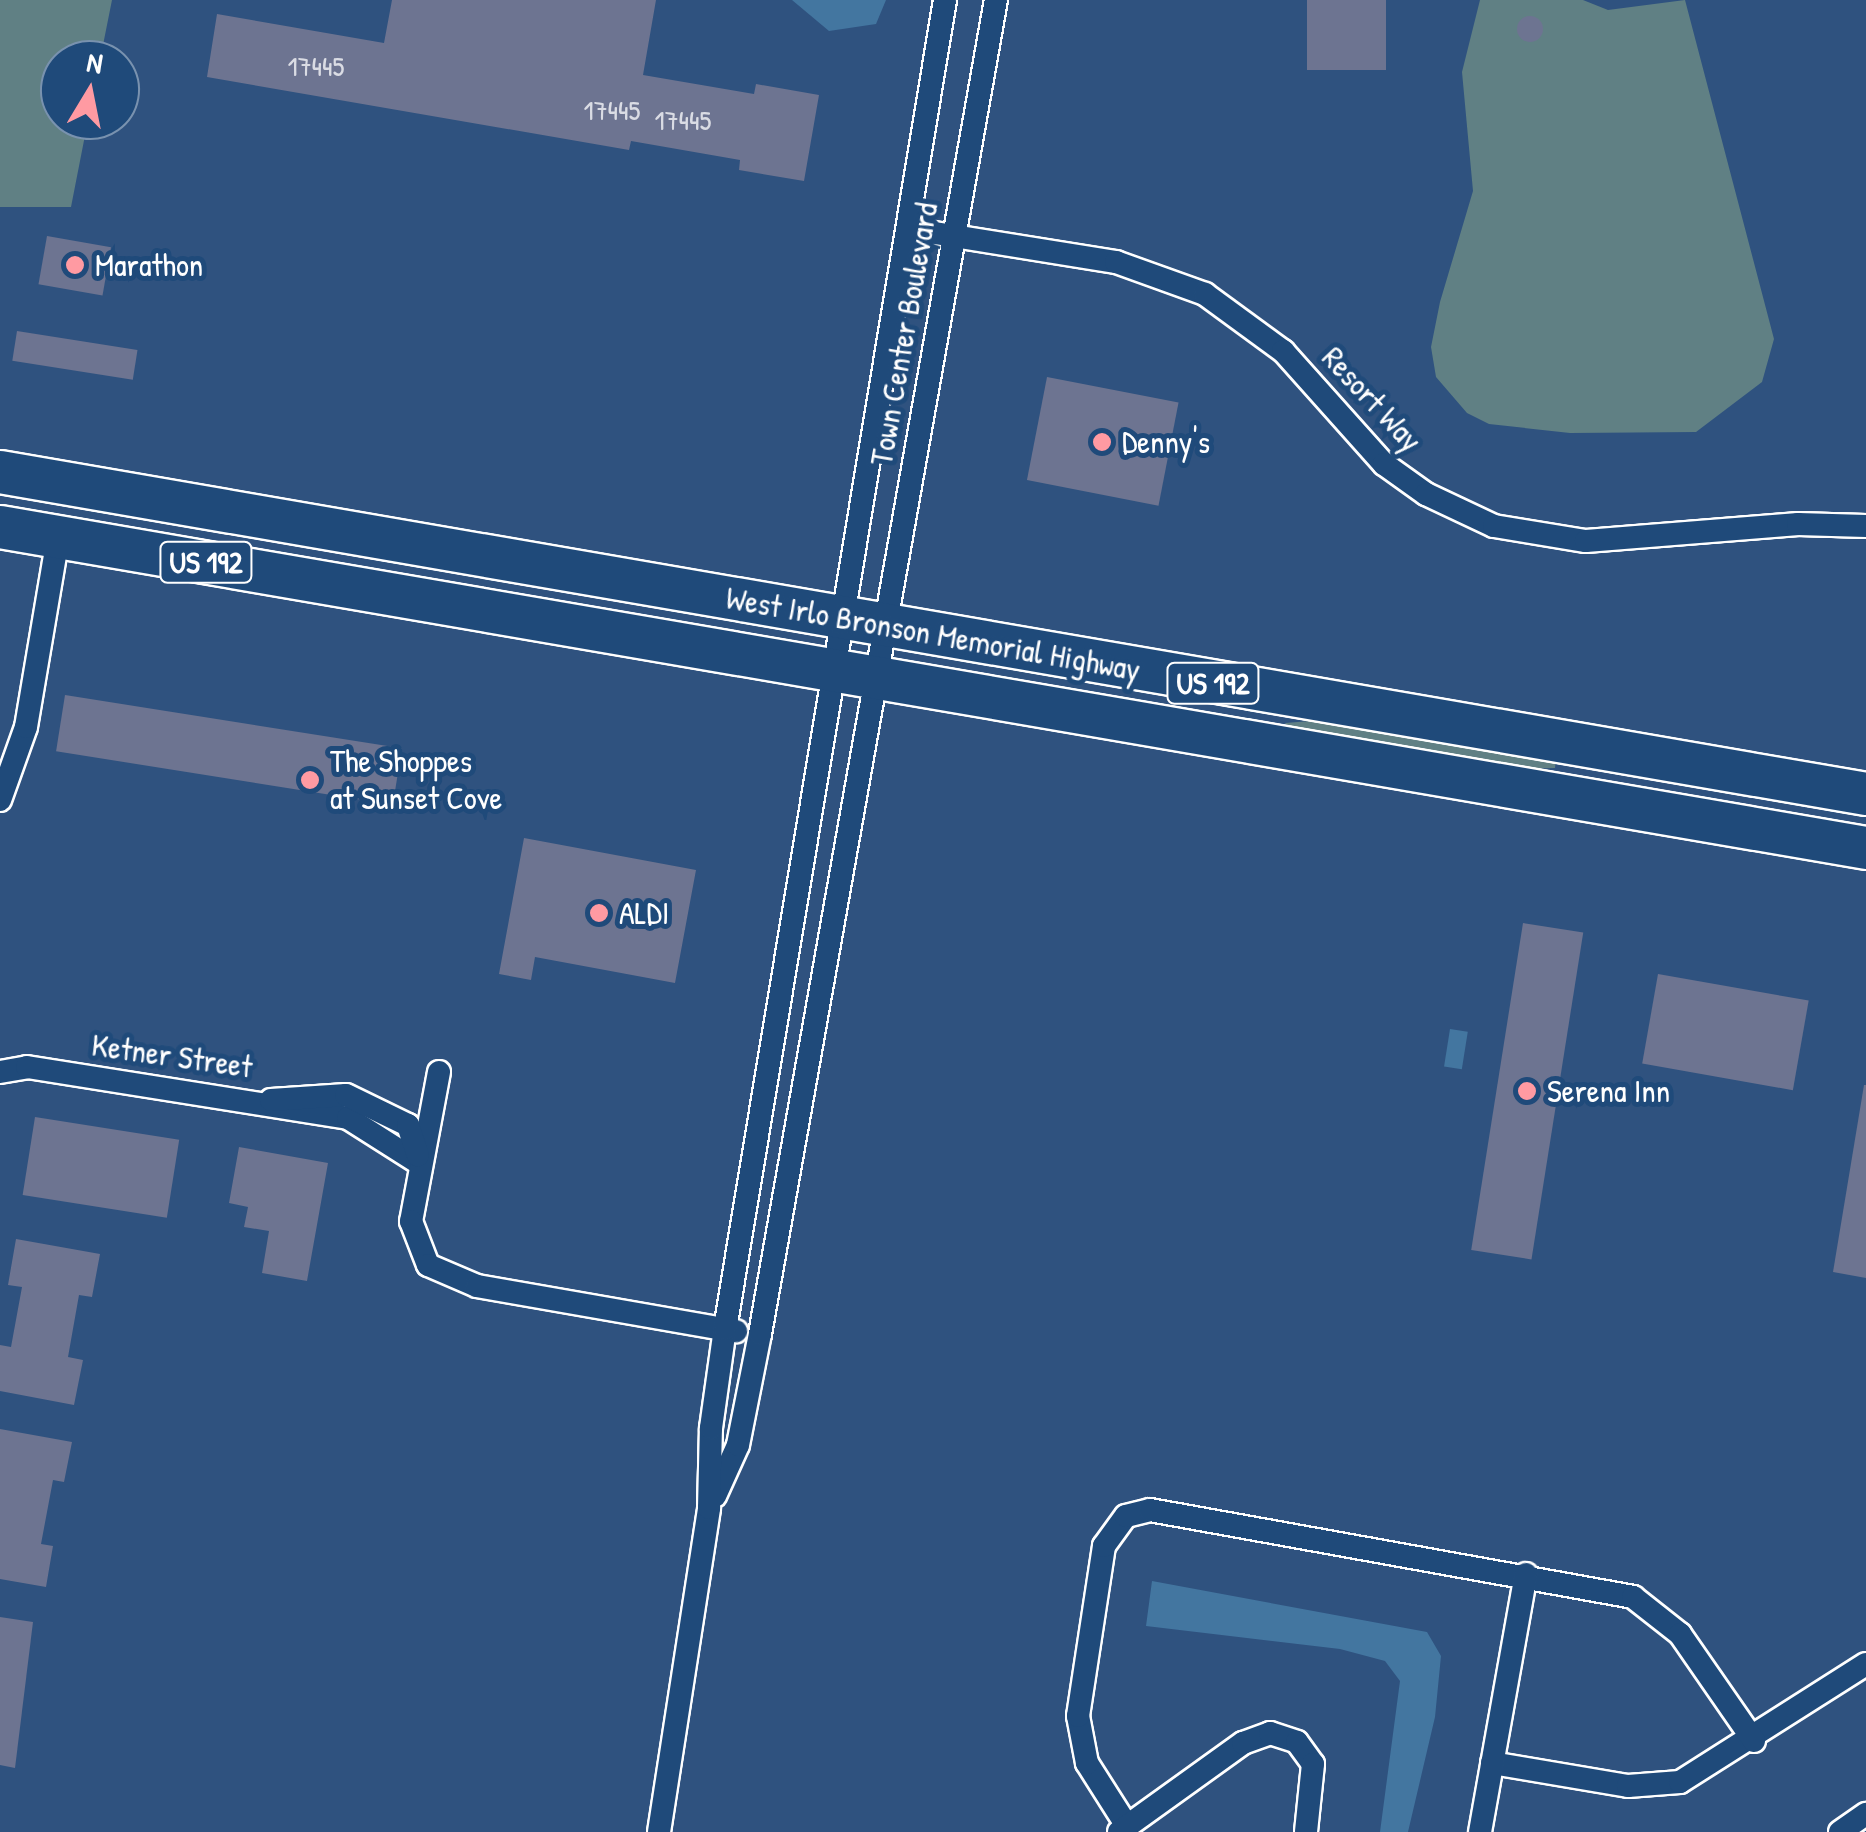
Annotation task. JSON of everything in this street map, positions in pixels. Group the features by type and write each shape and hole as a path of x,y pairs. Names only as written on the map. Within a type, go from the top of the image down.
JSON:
{"highway":[{"name":"West Irlo Bronson Memorial Highway","path":"0,472 1866,794"},
{"path":"58,537 107,512 164,501"},
{"name":"West Irlo Bronson Memorial Highway","path":"0,527 1861,846"}],"street":[{"name":"Town Center Boulevard","path":"856,674 865,623 891,346 946,0"},
{"name":"Town Center Boulevard","path":"856,674 865,623 934,354 996,0"},
{"path":"933,90 978,98"},
{"name":"Resort Way","path":"910,229 1116,262 1205,294 1283,352 1384,464 1426,494 1494,526 1586,541 1798,524 1866,526"},
{"path":"891,346 934,354"},
{"path":"0,800 26,728 58,537"},
{"path":"659,1832 710,1508 711,1428 725,1329 805,865 856,674"},
{"path":"710,1508 738,1445 760,1334 837,872 856,674"},
{"path":"805,865 837,872"},
{"path":"774,1048 808,1054"},
{"name":"Ketner Street","path":"0,1072 27,1067 348,1118 419,1163"},
{"path":"438,1072 411,1221 416,1244 428,1265 445,1276 760,1334"},
{"path":"1306,1832 1313,1764 1296,1742 1270,1733 1242,1743 1123,1829 1087,1763 1078,1716 1101,1559 1110,1534 1126,1516 1164,1511 1619,1592 1658,1613 1689,1645 1754,1741"},
{"path":"1480,1832 1526,1574"},
{"path":"1492,1763 1654,1787 1693,1778 1866,1664"},
{"path":"1840,1832 1866,1814"}],"green space":[{"path":"0,0 112,0 104,40 40,40 40,140 84,140 71,207 0,207"},
{"path":"1480,0 1583,0 1608,10 1685,0 1774,339 1762,382 1696,432 1570,433 1489,424 1467,413 1436,377 1431,347 1440,302 1473,191 1462,72"},
{"path":"1323,720 1556,759 1555,768 1508,769 1292,732 1285,723"}],"water":[{"path":"792,0 886,0 876,24 829,31"},
{"path":"1450,1029 1468,1032 1462,1069 1444,1067"},
{"path":"1152,1581 1427,1632 1441,1656 1435,1717 1408,1832 1380,1832 1400,1681 1385,1661 1340,1649 1146,1626"}],"building":[{"path":"392,0 656,0 643,75 754,94 756,84 819,95 804,181 739,170 740,160 631,141 629,150 207,77 217,14 384,43"},
{"path":"1307,0 1386,0 1386,70 1307,70"},
{"path":"1530,16 1539,20 1543,29 1539,38 1530,42 1521,38 1517,29 1521,20"},
{"name":"Marathon","path":"47,236 111,247 103,296 38,284"},
{"name":"Marathon","path":"17,331 137,350 133,380 12,361"},
{"name":"Denny's","path":"1047,377 1179,403 1159,506 1027,480"},
{"name":"The Shoppes at Sunset Cove","path":"65,695 402,748 393,805 56,751"},
{"name":"ALDI","path":"524,838 696,870 675,983 535,957 531,980 499,974"},
{"name":"Serena Inn","path":"1523,923 1583,933 1531,1259 1471,1250"},
{"path":"1658,974 1809,1001 1793,1090 1642,1064"},
{"path":"1866,1085 1866,1278 1833,1272"},
{"path":"35,1117 179,1140 167,1218 23,1195"},
{"path":"239,1147 328,1163 307,1281 262,1273 269,1231 244,1227 248,1207 229,1203"},
{"path":"16,1239 100,1254 92,1297 79,1295 68,1357 83,1360 74,1405 0,1391 0,1345 11,1347 22,1287 8,1285"},
{"path":"0,1429 72,1442 64,1482 53,1480 41,1544 53,1546 46,1587 0,1579"},
{"path":"0,1617 33,1622 15,1768 0,1765"}],"place":[{"name":"Marathon","path":"75,265"},
{"name":"Denny's","path":"1102,442"},
{"name":"The Shoppes at Sunset Cove","path":"310,780"},
{"name":"ALDI","path":"599,913"},
{"name":"Serena Inn","path":"1527,1091"}]}
